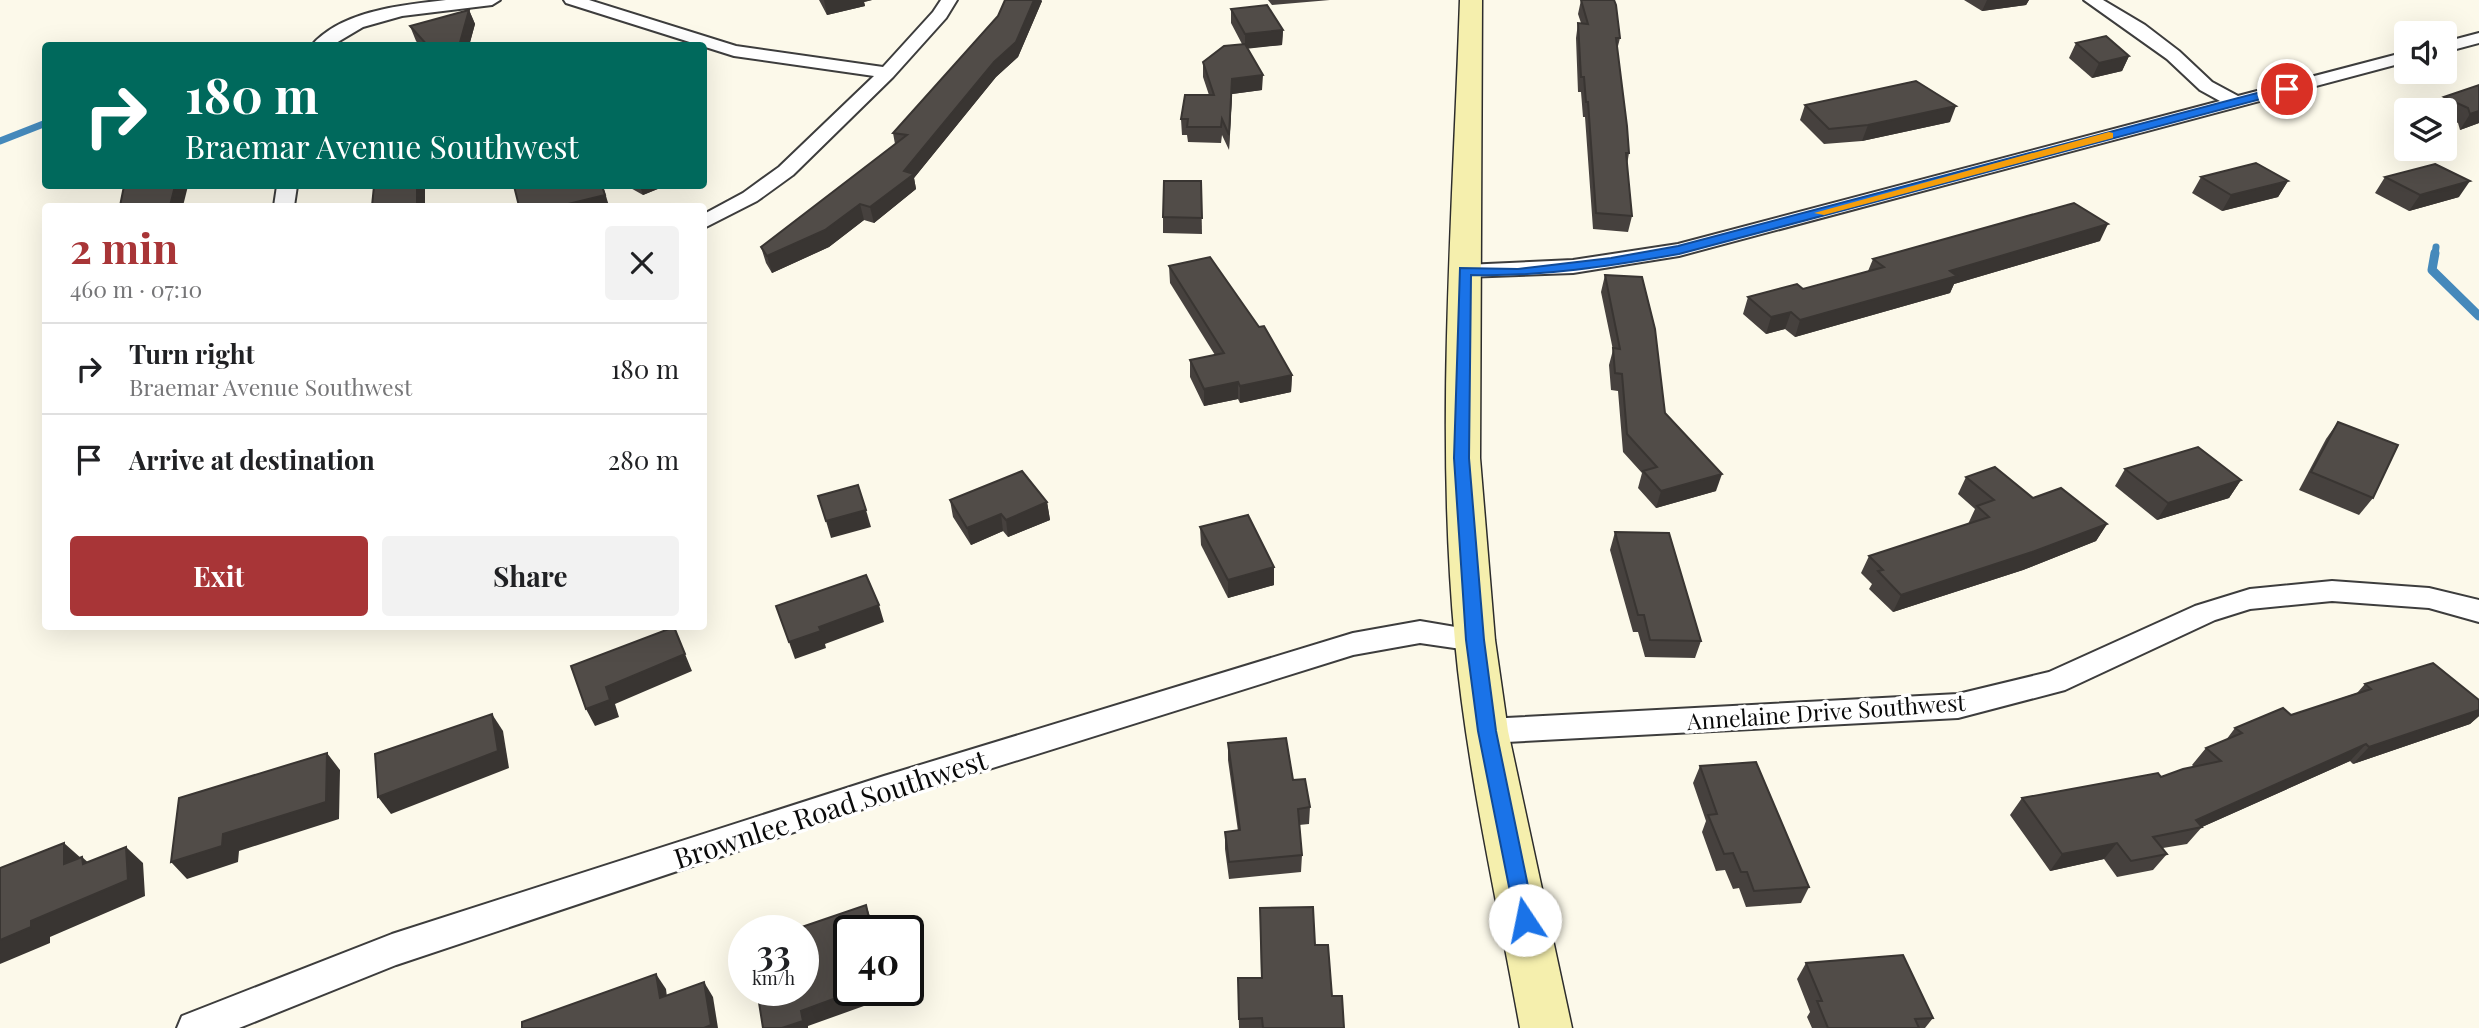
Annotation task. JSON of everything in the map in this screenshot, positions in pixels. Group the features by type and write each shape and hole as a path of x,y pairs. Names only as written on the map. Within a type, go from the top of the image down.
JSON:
{"street":[{"path":"325,42 339,32 378,17 403,11 492,0"},
{"path":"572,0 705,42"},
{"path":"707,220 750,197 786,171 887,73 940,15 949,0"},
{"path":"1471,0 1462,458 1475,640 1487,731 1546,1028"},
{"path":"2092,0 2139,29 2173,55 2206,86 2236,102"},
{"path":"2457,44 2479,38"},
{"path":"707,42 734,51 887,73"},
{"path":"1465,271 1518,272 1611,262 1679,250 2394,60"},
{"name":"Annelaine Drive Southwest","path":"1487,731 1958,706 2055,682 2206,614 2250,599 2332,591 2429,598 2479,611"},
{"name":"Brownlee Road Southwest","path":"195,1028 392,950 870,793 1353,644 1420,632 1475,640"}],"building":[{"path":"1005,0 1034,0 1016,42 994,62 904,171 914,174 870,207 860,204 825,230 767,256 761,247 907,135 893,133 998,16"},
{"path":"1581,0 1614,0 1616,5 1620,38 1616,38 1627,126 1629,153 1626,153 1632,216 1596,213 1588,102 1584,77 1581,77 1578,23 1588,24"},
{"path":"1267,5 1283,30 1245,34 1231,9"},
{"path":"469,10 460,42 424,42 410,26"},
{"path":"2106,36 2129,56 2099,63 2076,43"},
{"path":"1245,44 1263,75 1232,79 1229,135 1222,119 1221,127 1187,127 1188,119 1181,119 1185,95 1214,95 1203,62 1224,46"},
{"path":"1916,81 1956,106 1868,125 1829,129 1805,105"},
{"path":"2479,85 2479,111 2470,114 2468,108 2457,103 2457,98 2444,97"},
{"path":"2256,163 2288,181 2231,195 2201,177"},
{"path":"2435,164 2470,181 2420,195 2385,177"},
{"path":"1164,181 1201,181 1202,218 1163,217"},
{"path":"123,189 174,189 171,203 121,203"},
{"path":"374,189 417,189 417,203 372,203"},
{"path":"515,189 603,189 605,195 572,203 518,203"},
{"path":"2074,203 2108,224 1950,271 1957,276 1800,320 1791,312 1771,317 1748,297 1797,284 1803,289 1884,267 1873,259"},
{"path":"1210,257 1259,327 1264,326 1292,375 1240,386 1238,382 1204,389 1190,360 1224,353 1169,266"},
{"path":"1605,275 1642,277 1655,329 1665,413 1722,474 1661,491 1643,471 1657,467 1627,434 1622,374 1615,373 1613,348 1620,349"},
{"path":"2338,422 2398,445 2373,498 2311,472"},
{"path":"2198,447 2241,480 2168,503 2125,469"},
{"path":"1995,467 2033,498 2061,488 2107,524 1901,595 1878,571 1883,570 1869,556 1989,517 1977,506 1994,500 1966,477"},
{"path":"1022,471 1047,502 1006,520 1001,514 967,528 950,500"},
{"path":"858,485 866,510 826,521 818,496"},
{"path":"1248,515 1274,567 1228,580 1200,527"},
{"path":"1615,532 1669,533 1701,641 1650,640 1644,615 1638,615"},
{"path":"866,575 879,605 819,627 821,631 789,642 776,606"},
{"path":"666,630 675,630 685,654 606,687 610,700 586,709 571,666"},
{"path":"2433,663 2479,700 2479,710 2369,747 2366,744 2196,820 2202,827 2153,837 2167,854 2131,861 2117,843 2062,854 2022,798 2158,773 2161,777 2221,761 2206,748 2242,733 2235,728 2283,708 2291,715 2371,689 2365,684"},
{"path":"492,714 498,751 378,797 375,754"},
{"path":"1286,738 1293,780 1305,779 1310,807 1298,809 1302,855 1229,862 1225,832 1240,830 1228,743"},
{"path":"327,753 326,802 223,834 222,846 171,862 179,798"},
{"path":"1756,762 1809,887 1754,891 1747,872 1741,872 1733,853 1724,854 1708,815 1717,814 1700,766"},
{"path":"64,843 64,864 82,857 83,864 126,847 128,880 31,921 31,927 0,940 0,868"},
{"path":"866,905 868,915 837,915"},
{"path":"1313,907 1315,945 1328,945 1332,996 1342,996 1344,1028 1263,1028 1262,1018 1239,1019 1238,978 1262,978 1260,908"},
{"path":"833,916 833,999 819,1004 819,921"},
{"path":"1903,955 1933,1018 1915,1019 1919,1028 1828,1028 1817,1001 1822,1001 1806,963"},
{"path":"656,974 660,998 704,982 711,1025 704,1028 522,1028 522,1022"},
{"path":"760,1006 815,1006 801,1011 803,1021 782,1028 763,1028"}],"waterway":[{"path":"0,141 42,125"},
{"path":"2435,255 2436,247"},
{"path":"2435,253 2432,270 2479,316"}],"slow traffic":[{"path":"1820,213 2109,136"}],"route":[{"path":"1525,920 1487,731 1475,640 1462,458 1465,271 1518,272 1611,262 1679,250 2287,89"}]}
